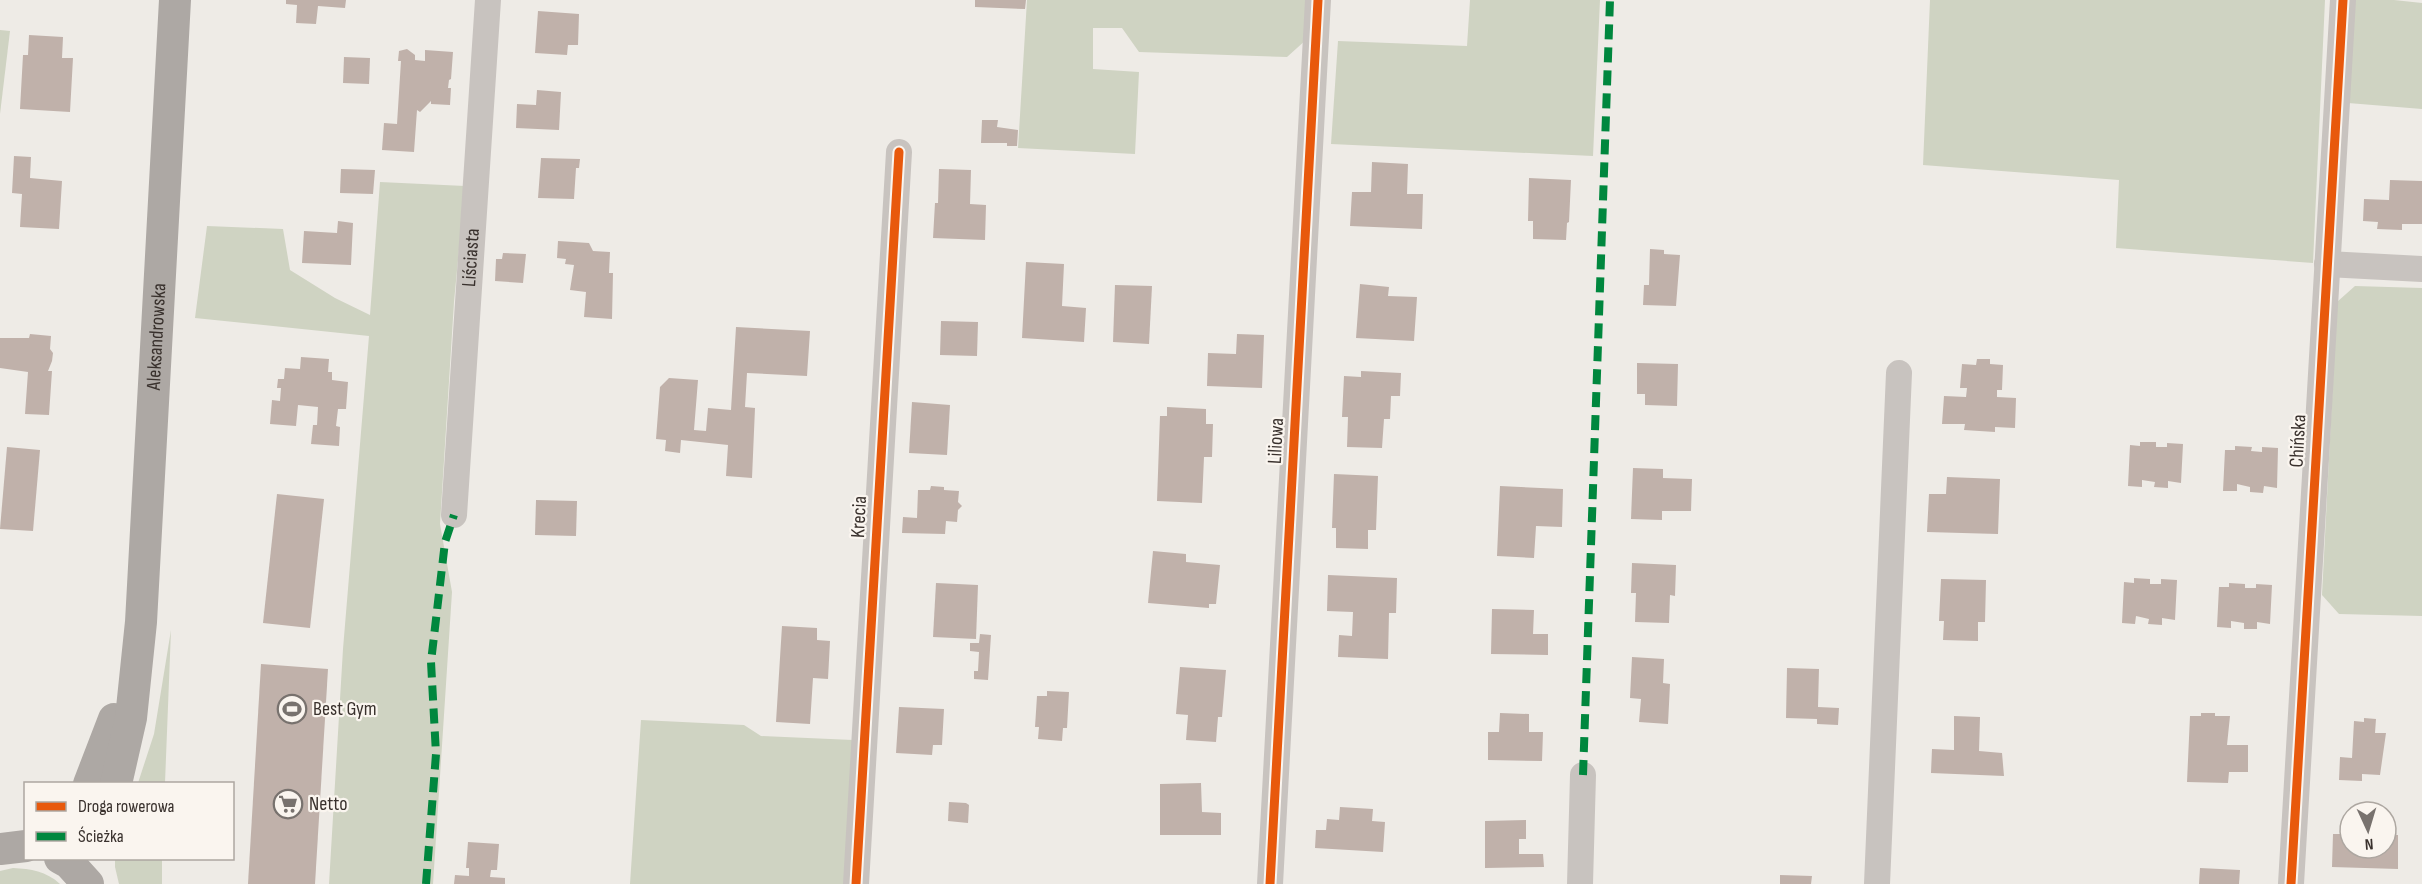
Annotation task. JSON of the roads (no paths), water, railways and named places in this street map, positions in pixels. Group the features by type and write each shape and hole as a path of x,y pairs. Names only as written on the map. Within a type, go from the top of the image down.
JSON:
{"main road":[{"name":"Aleksandrowska","path":"116,782 131,718 136,672 175,0"},
{"name":"Aleksandrowska","path":"89,782 116,714 136,672"},
{"path":"0,849 24,846"},
{"path":"64,860 88,884"},
{"path":"94,860 95,884"}],"street":[{"name":"Liściasta","path":"454,515 488,0"},
{"name":"Liliowa","path":"1270,884 1318,0"},
{"name":"Chińska","path":"2291,884 2343,0"},
{"name":"Krecia","path":"856,884 899,152"},
{"path":"2327,264 2422,269"},
{"path":"1877,884 1899,373"},
{"path":"1580,884 1583,775"}],"place":[{"name":"Best Gym","path":"292,709"},
{"name":"Netto","path":"288,804"}]}
